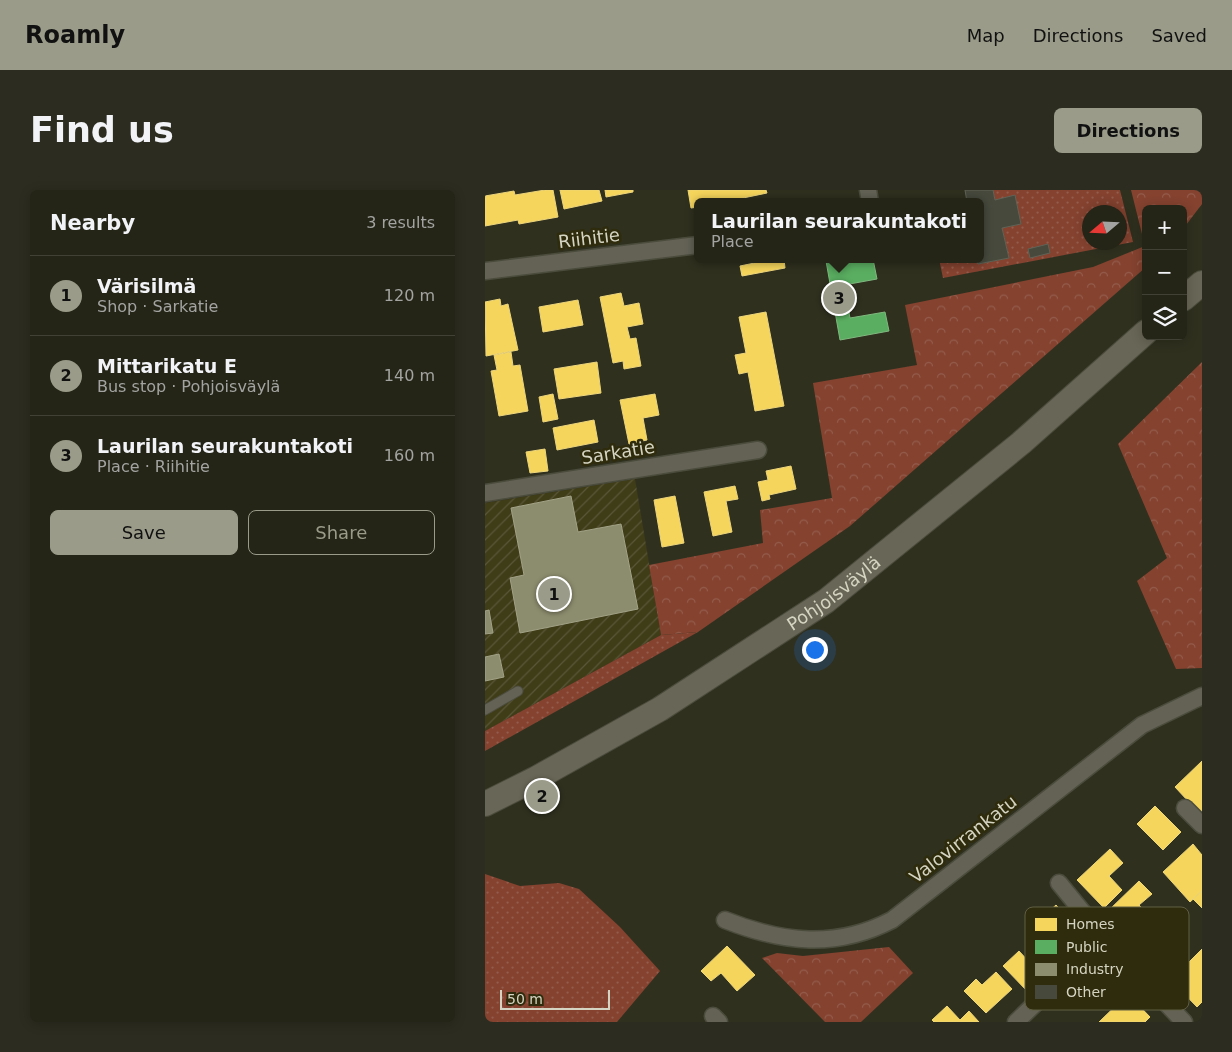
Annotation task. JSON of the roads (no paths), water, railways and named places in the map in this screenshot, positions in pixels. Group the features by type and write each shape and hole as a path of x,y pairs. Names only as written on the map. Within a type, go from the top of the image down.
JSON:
{"main road":[{"name":"Pohjoisväylä","path":"485,804 535,779 660,709 826,601 1021,443 1142,336"}],"street":[{"name":"Riihitie","path":"485,271 694,245"},
{"name":"Sarkatie","path":"485,493 757,450"},
{"name":"Valovirrankatu","path":"725,920 756,932 804,940 854,936 872,930 892,920 1142,725 1202,696"},
{"path":"1185,808 1202,825"},
{"path":"1059,883 1079,907"},
{"path":"1016,1022 1029,1010"},
{"path":"1173,1010 1184,1022"}],"lane":[{"path":"485,710 518,691"}],"place":[{"name":"Laurilan seurakuntakoti","path":"839,298"},
{"name":"Värisilmä","path":"554,594"},
{"name":"Mittarikatu E","path":"542,796"}]}
